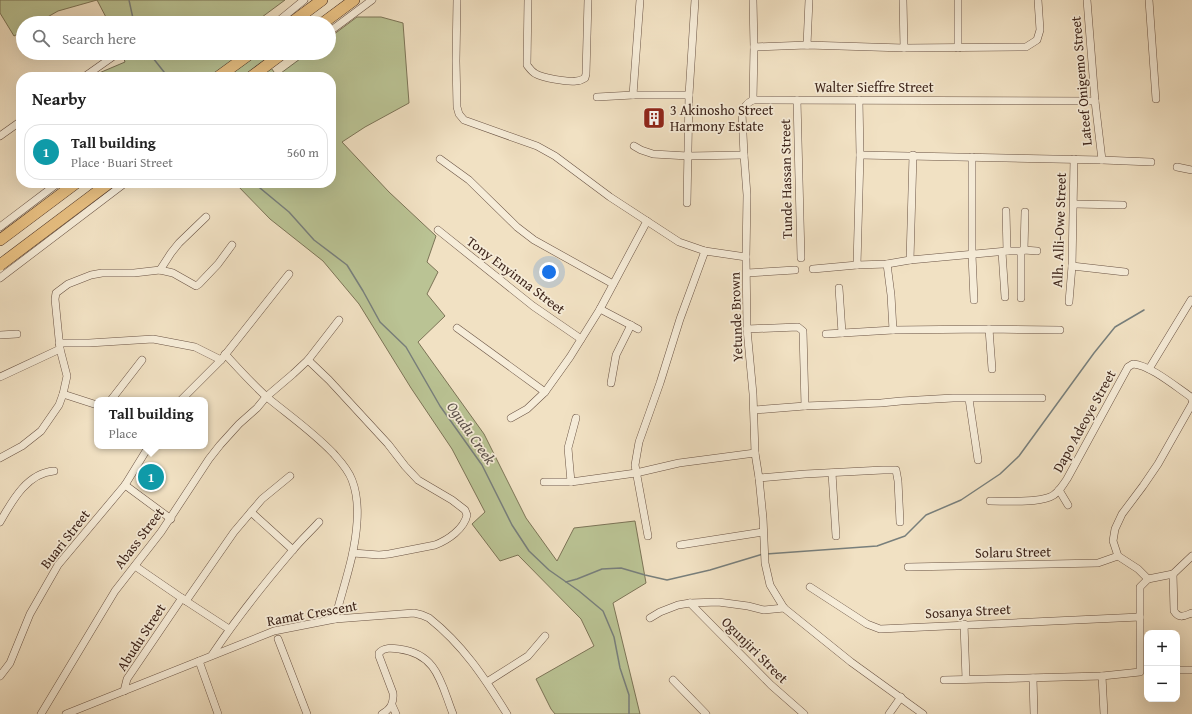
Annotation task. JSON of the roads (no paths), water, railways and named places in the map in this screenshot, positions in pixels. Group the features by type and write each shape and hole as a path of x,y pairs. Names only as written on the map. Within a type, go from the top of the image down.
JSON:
{"highway":[{"path":"300,16 322,0"},
{"path":"332,16 354,0"},
{"path":"225,72 241,60"},
{"path":"258,72 274,60"},
{"path":"0,240 69,188"},
{"path":"0,265 102,188"}],"street":[{"path":"285,16 304,0"},
{"path":"336,27 372,0"},
{"path":"457,0 457,106 459,114 464,120 536,146 555,156 610,197 679,242 706,251 746,257"},
{"path":"528,0 527,65 536,75 575,82 585,78 586,74 588,0"},
{"path":"633,95 640,0"},
{"path":"687,203 689,95 695,0"},
{"path":"753,0 753,100"},
{"path":"807,45 809,0"},
{"path":"903,0 904,48"},
{"path":"958,0 958,48"},
{"path":"754,46 807,45 904,48 1026,48 1037,40 1040,30 1038,0"},
{"name":"Lateef Onigemo Street","path":"1087,0 1095,100 1102,160"},
{"path":"1149,0 1156,99"},
{"path":"91,72 108,60"},
{"path":"597,97 633,95 689,95"},
{"name":"Walter Sieffre Street","path":"753,100 1095,100"},
{"name":"Yetunde Brown","path":"753,100 747,103 742,113 747,195 747,329 754,410 755,453 759,478 766,563 770,585 784,608"},
{"name":"Tunde Hassan Street","path":"797,100 801,258"},
{"path":"857,265 860,155 859,100"},
{"path":"0,136 16,124"},
{"path":"634,146 653,154 688,156 744,155"},
{"path":"860,155 913,155 1151,162"},
{"path":"910,260 913,155"},
{"path":"972,157 972,255 974,300"},
{"path":"440,159 469,180 517,227 534,240 613,284"},
{"name":"Alh. Alli-Owe Street","path":"1069,302 1072,266 1074,160"},
{"path":"1177,167 1192,170"},
{"path":"0,227 51,188"},
{"path":"104,188 108,196"},
{"path":"0,278 118,188"},
{"path":"1074,204 1123,205"},
{"path":"1005,296 1006,211"},
{"path":"1021,298 1025,212"},
{"path":"160,270 179,243 206,217"},
{"path":"511,418 527,409 545,392 570,357 600,309 646,221"},
{"name":"Tony Enyinna Street","path":"438,230 533,306 580,339"},
{"path":"0,458 22,446 42,431 64,394 67,376 59,346 55,299 56,293 60,289 79,279 102,273 160,270 174,273 196,286 218,264 232,245"},
{"path":"648,536 635,465 639,442 660,383 680,319 706,251"},
{"path":"814,269 887,264 910,260 1005,252 1037,251"},
{"path":"887,264 894,330"},
{"path":"1072,266 1125,272"},
{"path":"747,272 795,270"},
{"path":"184,397 223,357 289,274"},
{"path":"840,288 842,333"},
{"path":"1149,369 1191,300"},
{"path":"600,309 638,329"},
{"name":"Abass Street","path":"41,714 120,584 171,519 209,459 239,424 257,408 266,397 308,360 338,320"},
{"path":"611,382 616,354 631,325"},
{"path":"747,329 798,327 803,331 805,406"},
{"path":"457,328 545,392"},
{"path":"989,329 992,370"},
{"path":"826,334 894,330 1060,330"},
{"path":"0,335 18,334"},
{"path":"0,377 59,346 89,343 154,339 195,347 223,357 266,397 314,434 345,467 352,478 356,489 357,521 353,553 335,619"},
{"path":"113,397 142,360"},
{"path":"308,360 329,380 388,444 418,480 452,500 465,510 468,515 464,524 459,529 442,542 435,545 379,555 353,553"},
{"name":"Dapo Adeoye Street","path":"990,501 1036,500 1050,497 1059,490 1067,479 1128,367 1133,364 1138,364 1149,369 1192,399"},
{"path":"64,394 94,405"},
{"path":"754,410 805,406 874,404 901,401 1042,398"},
{"path":"969,399 978,460"},
{"path":"1148,579 1138,569 1118,556 1114,541 1116,529 1122,514 1158,464 1192,404"},
{"path":"571,482 568,448 576,418"},
{"name":"Buari Street","path":"0,676 10,663 30,614 58,564 125,485 147,449"},
{"path":"544,482 571,482 636,473 679,463 755,453"},
{"path":"759,478 896,470 900,522"},
{"path":"0,522 22,488 46,472 54,471"},
{"path":"832,473 836,536"},
{"name":"Abudu Street","path":"124,690 127,679 234,532 262,499 290,476"},
{"path":"125,485 171,519"},
{"path":"1059,490 1068,504"},
{"path":"251,512 293,550"},
{"path":"212,656 229,629 293,550 319,522"},
{"path":"680,545 763,534"},
{"name":"Solaru Street","path":"908,567 1098,563 1118,556"},
{"path":"944,680 1102,676 1143,672 1140,587 1148,579 1172,574 1192,556"},
{"path":"135,566 229,629"},
{"path":"1172,574 1174,611 1177,616 1181,617 1192,613"},
{"name":"Sosanya Street","path":"810,587 867,624 880,629 1140,617"},
{"path":"650,618 660,612 678,605 690,603 718,602 764,610 784,608 851,662 923,714"},
{"name":"Ogunjiri Street","path":"690,603 771,685 804,714"},
{"name":"Ramat Crescent","path":"66,714 274,631 335,619 414,613 429,618 466,654 487,682 507,714"},
{"path":"964,624 966,679"},
{"path":"487,682 528,656 545,636"},
{"path":"278,639 307,714"},
{"path":"382,714 392,705 394,698 378,656 379,652 385,649 408,650 424,657 436,672 453,714"},
{"path":"199,661 218,714"},
{"path":"1180,670 1192,670"},
{"path":"1102,676 1104,714"},
{"path":"1033,678 1034,714"},
{"path":"673,680 706,714"},
{"path":"889,714 901,697"},
{"path":"392,705 396,714"}],"waterway":[{"name":"Ogudu Creek","path":"129,0 132,16"},
{"name":"Ogudu Creek","path":"155,60 164,72"},
{"name":"Ogudu Creek","path":"260,188 289,212 314,240 347,265 380,322 406,347 440,406 482,465 512,525 529,551 549,570 579,591 603,611 614,637 620,668 629,695 629,714"},
{"path":"766,554 877,546 905,536 926,515 961,500 1000,474 1019,456 1094,353 1115,327 1144,310"},
{"path":"566,582 602,569 621,568 667,580 710,570 763,554"}],"place":[{"name":"3 Akinosho Street Harmony Estate","path":"654,118"},
{"name":"Tall building","path":"151,477"}]}
